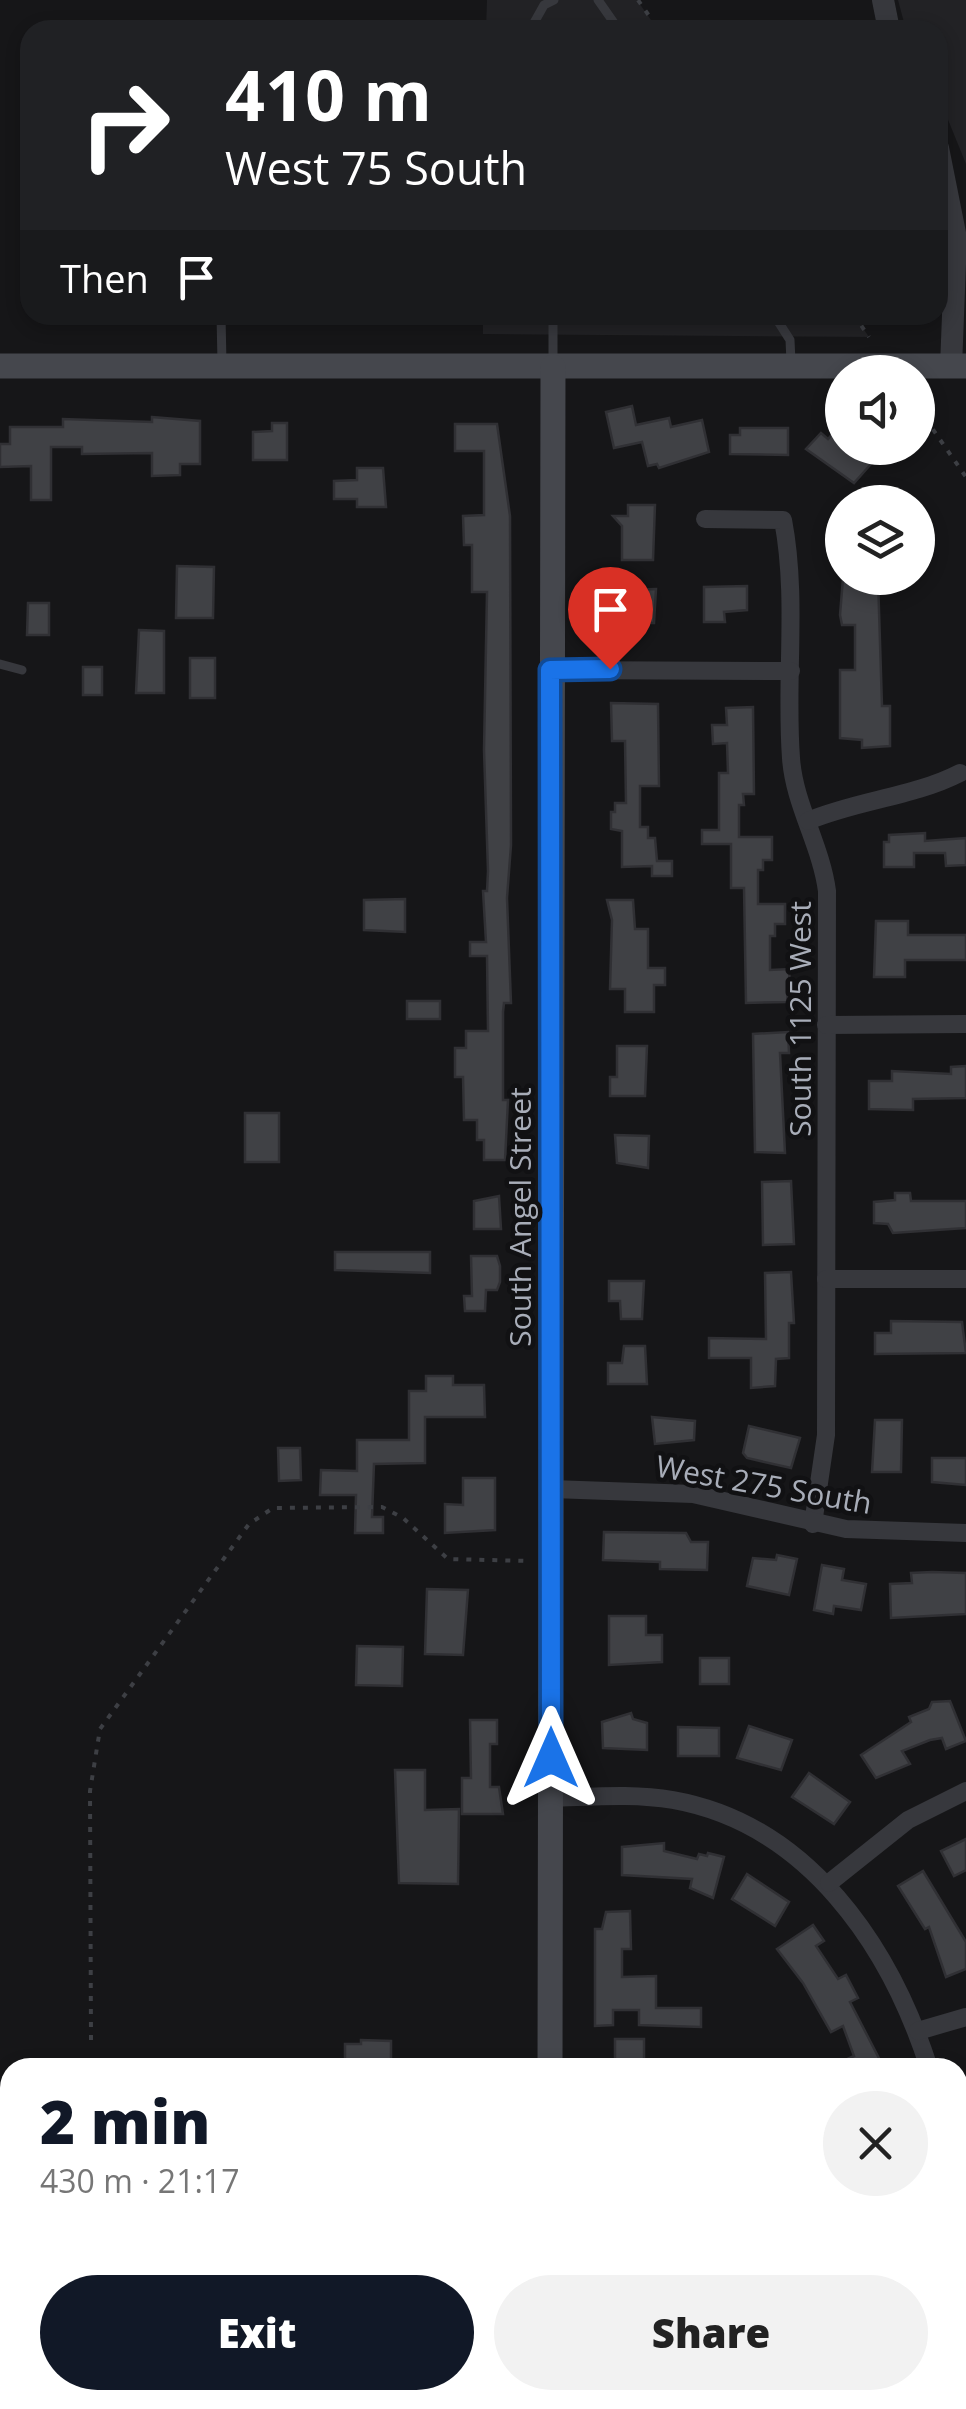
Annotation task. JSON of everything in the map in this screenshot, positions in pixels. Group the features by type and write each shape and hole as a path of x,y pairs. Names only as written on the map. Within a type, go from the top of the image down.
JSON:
{"main road":[{"path":"0,366 958,366"},
{"name":"South Angel Street","path":"550,2058 553,367"}],"street":[{"path":"948,176 959,206 958,366"},
{"name":"South 1125 West","path":"705,519 784,520 790,559 791,760 822,857 827,891 826,1436 813,1524"},
{"path":"550,670 791,671"},
{"path":"808,821 875,797 934,786 960,773"},
{"path":"826,1025 966,1024"},
{"path":"826,1279 966,1279"},
{"name":"West 275 South","path":"552,1489 693,1494 813,1524 884,1532 966,1533"},
{"path":"829,1883 908,1820 966,1791"},
{"path":"551,1798 635,1796 692,1806 770,1838 829,1883 888,1970 918,2031 926,2058"},
{"path":"918,2031 966,2017"}],"lane":[{"path":"536,20 544,5 554,0"},
{"path":"221,325 222,366"},
{"path":"552,325 553,367"},
{"path":"780,325 790,340 791,366"},
{"path":"0,664 22,670"}],"path":[{"path":"861,325 869,337"},
{"path":"935,432 966,476"},
{"path":"91,2040 90,1791 100,1729 248,1524 274,1508 382,1507 403,1518 448,1559 552,1562"}],"shaded area":[{"path":"487,0 637,0 651,20 486,20"},
{"path":"898,0 966,0 966,164 948,120 948,20 903,20"},
{"path":"483,325 861,325 869,337 483,334"}],"building":[{"path":"632,406 636,425 669,418 671,427 702,420 709,452 659,468 657,464 648,466 642,442 614,448 606,412"},
{"path":"152,417 200,421 200,464 180,464 180,475 152,476 152,453 82,454 82,447 51,447 51,500 31,500 31,466 0,467 0,444 10,444 10,427 63,427 63,419 152,422"},
{"path":"272,423 287,423 287,460 253,460 253,432 272,431"},
{"path":"455,424 497,424 510,516 511,845 507,898 511,1003 504,1003 503,1012 503,1100 508,1100 505,1160 484,1160 484,1140 477,1140 477,1120 464,1120 463,1077 455,1077 455,1048 466,1048 466,1031 488,1031 487,956 470,956 470,942 486,942 483,891 487,891 488,871 484,750 487,592 472,592 472,545 464,545 463,516 484,515 484,451 455,451"},
{"path":"740,428 788,428 788,455 730,454 730,435 740,435"},
{"path":"821,433 825,436 825,462 806,449"},
{"path":"829,465 870,465 854,483"},
{"path":"357,468 383,468 386,507 357,507 357,499 334,499 334,481 357,480"},
{"path":"628,505 655,505 653,560 622,560 622,526 613,516 628,516"},
{"path":"177,566 214,567 213,618 176,618"},
{"path":"747,586 747,610 724,612 725,622 704,622 704,587"},
{"path":"656,589 654,623 635,623 635,613 618,612 618,590"},
{"path":"842,595 879,595 882,706 890,706 890,746 862,748 862,740 840,738 840,670 855,670 855,625 842,625"},
{"path":"28,603 49,603 49,635 27,635"},
{"path":"139,630 164,631 164,693 136,693"},
{"path":"190,658 215,658 215,698 190,698"},
{"path":"83,667 102,667 102,695 83,695"},
{"path":"611,703 658,704 659,786 640,786 640,827 648,827 648,838 655,838 657,861 672,861 672,876 652,876 652,866 622,867 622,831 611,829 611,812 615,812 615,803 626,803 625,741 612,741"},
{"path":"753,707 754,794 743,794 744,805 739,805 739,837 772,837 772,860 763,860 763,870 758,870 758,904 785,904 785,924 775,924 775,936 770,936 770,970 790,969 787,1002 746,1003 744,888 731,888 731,844 702,844 702,830 719,830 719,773 728,773 727,743 713,744 712,725 727,725 726,708"},
{"path":"925,833 925,841 966,838 966,865 946,866 945,853 914,853 914,867 884,867 884,842 889,842 889,835"},
{"path":"405,899 405,932 364,930 364,900"},
{"path":"607,900 633,900 635,929 648,929 648,968 665,968 665,985 654,985 654,1012 625,1012 625,989 610,989 612,920"},
{"path":"876,921 908,921 908,935 966,935 966,960 905,960 905,977 874,977"},
{"path":"407,1001 440,1001 440,1019 407,1019"},
{"path":"788,1032 789,1053 780,1053 785,1153 755,1152 753,1034"},
{"path":"617,1046 647,1046 645,1096 610,1096 610,1077 617,1077"},
{"path":"966,1066 966,1098 913,1099 913,1110 869,1109 869,1081 892,1081 892,1071 951,1074 951,1067"},
{"path":"245,1113 279,1113 279,1162 245,1162"},
{"path":"615,1135 649,1136 648,1168 617,1163"},
{"path":"791,1181 794,1244 763,1245 762,1182"},
{"path":"895,1193 910,1193 911,1201 966,1201 966,1228 893,1233 888,1224 874,1223 874,1202 895,1200"},
{"path":"499,1196 501,1229 474,1229 474,1201"},
{"path":"335,1252 430,1252 430,1273 335,1270"},
{"path":"471,1256 497,1256 500,1266 497,1290 486,1290 485,1311 465,1311 464,1296 472,1296"},
{"path":"791,1272 794,1323 789,1323 789,1358 776,1359 775,1386 751,1388 751,1358 709,1358 709,1338 766,1339 765,1273"},
{"path":"609,1281 644,1281 642,1319 621,1319 620,1301 609,1301"},
{"path":"891,1321 962,1322 966,1353 875,1354 875,1333 891,1333"},
{"path":"624,1346 645,1346 647,1384 608,1384 608,1363 622,1363"},
{"path":"426,1376 453,1376 453,1385 484,1385 485,1417 425,1417 425,1463 374,1464 372,1517 383,1517 383,1533 355,1533 356,1495 320,1495 321,1470 357,1471 357,1440 409,1440 409,1391 426,1391"},
{"path":"652,1417 695,1421 694,1440 655,1444"},
{"path":"875,1420 902,1420 901,1472 872,1472"},
{"path":"749,1426 800,1438 791,1468 747,1458 743,1453"},
{"path":"278,1448 300,1448 301,1480 279,1481"},
{"path":"932,1458 966,1458 966,1485 932,1482"},
{"path":"463,1478 495,1478 495,1530 445,1533 445,1504 463,1505"},
{"path":"604,1532 686,1533 691,1542 708,1542 707,1570 660,1569 660,1562 603,1560"},
{"path":"777,1555 797,1559 789,1595 747,1586 753,1558 776,1560"},
{"path":"822,1565 844,1569 842,1580 866,1584 861,1610 834,1606 833,1614 814,1610"},
{"path":"911,1573 966,1573 966,1614 891,1618 890,1584 912,1583"},
{"path":"427,1589 468,1590 463,1655 425,1654"},
{"path":"609,1616 646,1616 646,1635 662,1635 662,1662 609,1665"},
{"path":"357,1646 403,1647 402,1686 356,1685"},
{"path":"700,1658 729,1658 729,1684 700,1684"},
{"path":"950,1701 966,1741 946,1749 942,1738 902,1751 910,1764 876,1778 861,1755 911,1722 909,1717 929,1709 932,1702"},
{"path":"631,1713 633,1719 647,1723 647,1750 603,1748 602,1722"},
{"path":"470,1720 497,1720 497,1744 490,1744 490,1787 499,1787 503,1814 462,1814 462,1778 471,1778"},
{"path":"749,1726 792,1740 781,1770 737,1758"},
{"path":"678,1727 719,1728 719,1756 678,1756"},
{"path":"395,1770 425,1770 425,1810 459,1809 458,1884 399,1883"},
{"path":"809,1773 850,1802 834,1824 792,1797"},
{"path":"966,1839 966,1870 954,1876 941,1851"},
{"path":"664,1843 664,1851 697,1859 699,1854 708,1853 724,1857 713,1898 690,1888 692,1879 622,1875 622,1847"},
{"path":"923,1871 966,1942 966,1969 946,1977 929,1927 925,1929 898,1886"},
{"path":"747,1874 789,1902 775,1926 732,1899"},
{"path":"630,1911 631,1949 622,1949 622,1977 656,1976 656,2008 701,2008 701,2027 639,2025 639,2010 613,2010 613,2025 595,2026 595,1929 602,1929 606,1912"},
{"path":"813,1925 824,1941 816,1946 838,1979 846,1975 858,1998 850,2002 879,2058 850,2058 854,2056 843,2026 831,2032 803,1983 777,1949"},
{"path":"615,2039 644,2039 644,2058 615,2058"},
{"path":"361,2040 391,2041 391,2058 345,2058 345,2044 361,2044"}],"route":[{"path":"551,1758 550,670 610,669"}]}
